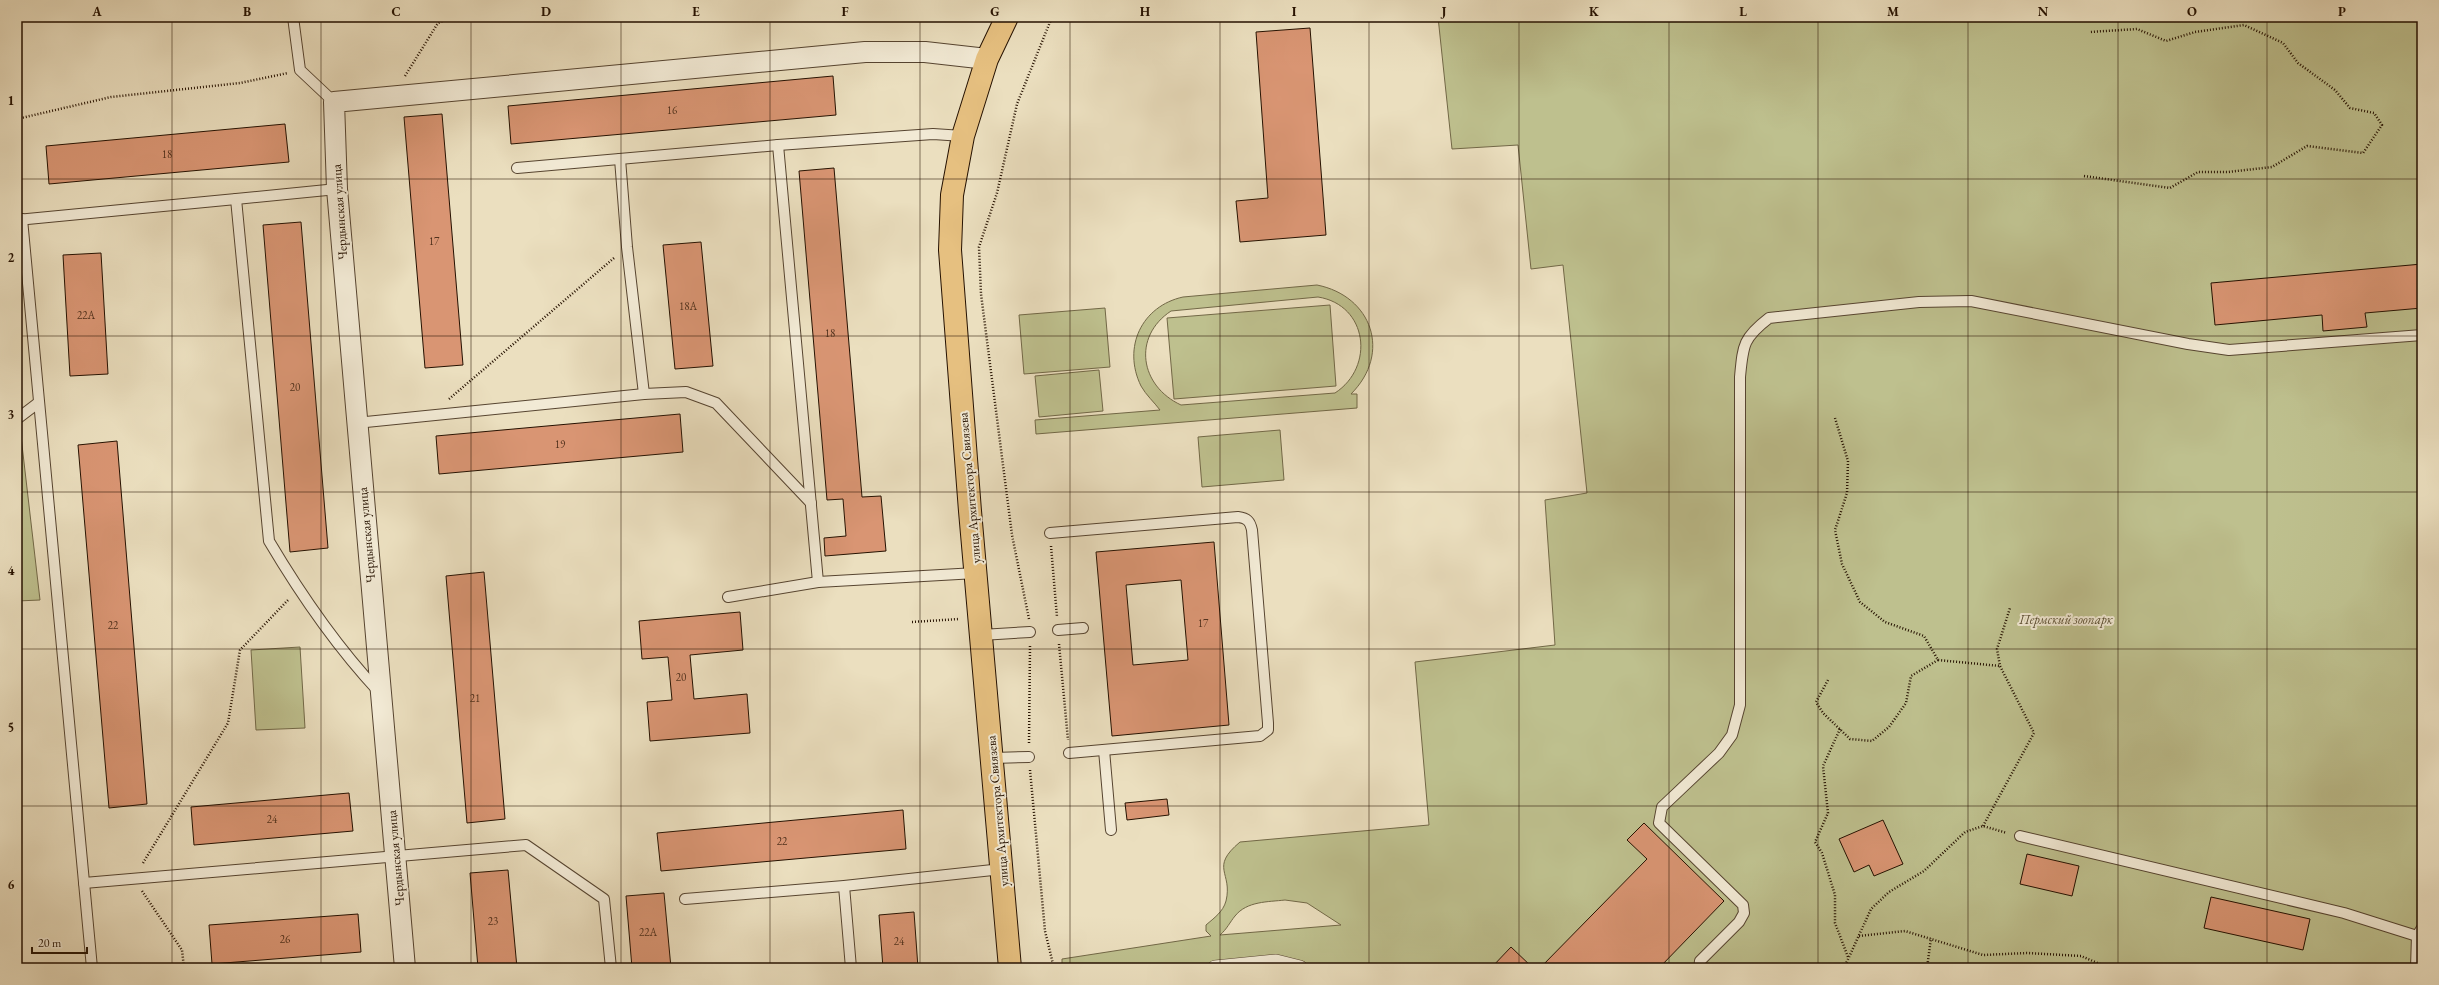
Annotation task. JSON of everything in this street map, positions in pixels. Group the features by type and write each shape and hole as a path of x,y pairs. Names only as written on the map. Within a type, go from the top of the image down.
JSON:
{"main road":[{"name":"улица Архитектора Свиязева","path":"1007,17 987,58 963,136 952,195 950,250 1010,968"}],"street":[{"path":"334,102 393,95 877,51 925,52 987,58"},
{"name":"Чердынская улица","path":"334,102 337,189 356,423 382,694 405,968"},
{"path":"1215,968 1286,963 1300,968"}],"lane":[{"path":"293,17 300,70 334,102"},
{"path":"517,168 778,145 933,134 963,136"},
{"path":"778,145 818,582"},
{"path":"620,159 627,247 644,394"},
{"path":"92,968 19,219 337,189"},
{"path":"236,199 269,541 298,590 360,672 382,694"},
{"path":"1699,968 1700,961 1739,922 1744,913 1743,905 1659,823 1659,815 1662,807 1719,753 1732,735 1740,704 1740,377 1742,346 1753,330 1769,318 1919,302 1971,301 2188,344 2229,350 2422,335"},
{"path":"356,423 644,394 686,392 716,403 811,503"},
{"path":"17,419 38,404"},
{"path":"1050,533 1238,517 1246,518 1250,522 1268,730 1260,736 1069,753"},
{"path":"728,596 818,582 976,573"},
{"path":"1058,630 1082,628"},
{"path":"981,635 1030,632"},
{"path":"1104,750 1111,830"},
{"path":"993,758 1029,757"},
{"path":"2020,836 2419,932 2416,968"},
{"path":"84,882 526,845 604,899 611,968"},
{"path":"684,899 844,886 1002,869"},
{"path":"844,886 851,968"}],"path":[{"path":"393,95 438,23 451,17"},
{"path":"1052,17 1017,104 997,193 979,247 981,294 1012,535 1029,615 1029,757 1045,931 1054,968"},
{"path":"2084,176 2170,188 2198,172 2228,172 2272,167 2307,146 2363,153 2382,125 2374,113 2350,108 2335,90 2298,63 2283,43 2244,25 2195,32 2166,41 2138,29 2090,32"},
{"path":"17,119 110,97 240,83 300,70"},
{"path":"428,416 627,247"},
{"path":"1835,418 1848,461 1847,493 1835,530 1842,564 1860,602 1885,622 1924,636 1938,660"},
{"path":"184,968 182,950 134,878 228,723 240,650 298,590"},
{"path":"1983,826 2034,733 2000,666 1997,649 2010,608"},
{"path":"912,622 964,619"},
{"path":"1828,680 1816,702 1822,713 1850,739 1872,741 1889,727 1906,703 1911,676 1938,660 2000,666"},
{"path":"1840,729 1823,766 1828,814 1815,842 1822,853 1835,894 1835,923 1848,958"},
{"path":"1844,968 1871,909 1888,892 1924,872 1965,832 1983,826 2020,836"},
{"path":"1859,936 1905,931 1983,954 2027,953 2081,956 2109,968"},
{"path":"1927,968 1931,938"}],"green space":[{"name":"Пермский зоопарк","path":"1438,17 2422,17 2422,968 1062,968 1062,959 1211,936 1206,931 1206,925 1220,912 1226,901 1227,883 1224,864 1231,851 1240,842 1429,825 1415,662 1555,645 1545,500 1587,493 1563,265 1531,269 1518,145 1452,149","holes":["1285,900 1307,903 1341,925 1220,935 1235,916 1245,907 1258,903"]},
{"path":"1317,285 1336,291 1351,301 1363,314 1370,328 1373,344 1371,361 1364,378 1351,394 1357,394 1357,408 1036,434 1035,420 1160,410 1141,386 1136,371 1134,357 1135,343 1140,330 1156,309 1183,297","holes":["1318,297 1335,302 1347,312 1356,324 1360,338 1360,353 1356,368 1348,382 1335,393 1181,405 1167,397 1157,386 1150,374 1146,361 1146,347 1150,334 1159,322 1171,311"]},
{"path":"1330,305 1336,386 1174,399 1167,318"},
{"path":"1105,308 1110,367 1024,374 1019,315"},
{"path":"1099,370 1103,411 1039,417 1035,376"},
{"path":"17,402 40,600 17,601"},
{"path":"1280,430 1284,480 1202,487 1198,437"},
{"path":"300,647 305,728 256,730 251,650"}],"building":[{"path":"1310,28 1326,235 1240,242 1236,201 1268,198 1256,32"},
{"path":"833,76 836,115 511,144 508,106"},
{"path":"442,114 463,365 425,368 404,117"},
{"path":"285,124 289,162 49,184 46,146"},
{"path":"834,168 862,497 881,496 886,551 825,556 824,538 846,536 843,499 827,500 799,171"},
{"path":"301,222 328,548 290,552 263,225"},
{"path":"701,242 713,366 675,369 663,245"},
{"path":"101,253 108,374 70,376 63,255"},
{"path":"2422,264 2422,308 2365,313 2367,327 2323,331 2322,315 2215,325 2211,283"},
{"path":"680,414 683,452 439,474 436,436"},
{"path":"117,441 147,804 109,808 78,445"},
{"path":"1214,542 1229,725 1112,736 1096,552","holes":["1181,580 1188,660 1133,665 1126,585"]},
{"path":"484,572 505,819 467,823 446,576"},
{"path":"740,612 743,650 690,655 694,699 747,694 750,733 650,741 647,702 672,700 668,657 642,659 639,621"},
{"path":"349,793 353,831 194,845 191,807"},
{"path":"1167,799 1169,815 1127,820 1125,803"},
{"path":"903,810 906,849 661,871 657,833"},
{"path":"1883,820 1903,864 1874,876 1869,865 1854,872 1839,839"},
{"path":"1644,823 1724,901 1659,968 1540,968 1647,859 1627,840"},
{"path":"2027,854 2079,866 2072,896 2020,884"},
{"path":"508,870 517,968 478,968 470,873"},
{"path":"664,893 671,968 632,968 626,896"},
{"path":"2211,897 2310,919 2303,950 2204,928"},
{"path":"914,912 918,968 883,968 879,915"},
{"path":"358,914 361,952 212,964 209,925"},
{"path":"1511,947 1533,968 1491,968"}]}
